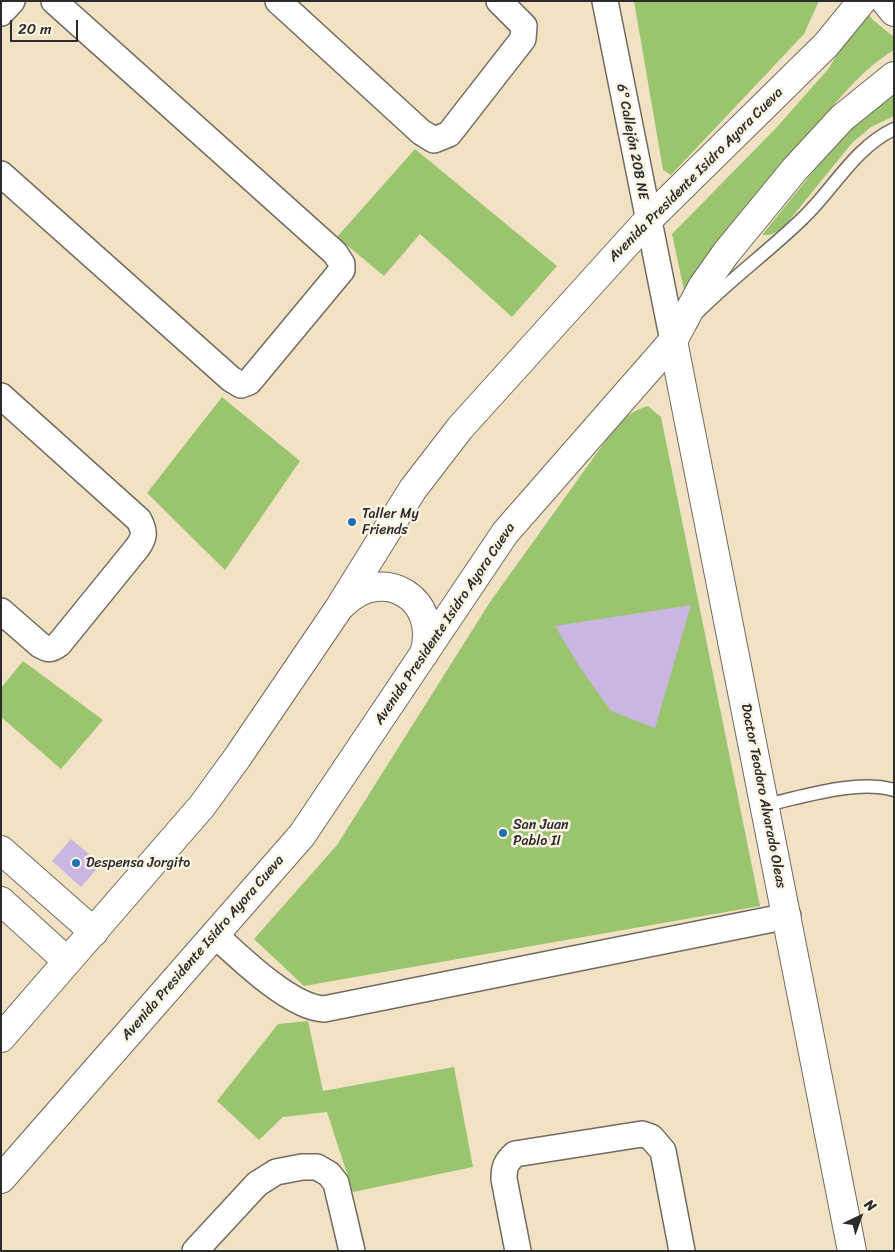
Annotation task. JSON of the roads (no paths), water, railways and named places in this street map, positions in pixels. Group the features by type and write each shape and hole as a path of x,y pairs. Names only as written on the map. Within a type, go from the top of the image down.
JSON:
{"main road":[{"path":"885,1 894,12"},
{"name":"Avenida Presidente Isidro Ayora Cueva","path":"1,1038 202,806 339,608 413,489 460,428 648,220 826,45 856,5"},
{"name":"Avenida Presidente Isidro Ayora Cueva","path":"1,1179 302,835 423,658 505,533 677,336 702,287 726,253 795,169 842,118 894,76"},
{"name":"Doctor Teodoro Alvarado Oleas","path":"677,336 765,805 852,1251"},
{"path":"339,608 352,595 369,587 388,586 405,593 419,605 427,622 428,640 423,658"},
{"path":"1,850 94,932"},
{"path":"1,901 67,961"}],"street":[{"path":"1,13 12,1"},
{"path":"1,174 231,379 241,385 249,382 342,270 342,264 336,253 54,1"},
{"path":"278,1 421,132 434,140 449,134 523,39 524,26 499,1"},
{"name":"6° Callejón 20B NE","path":"605,1 648,220 677,336"},
{"path":"1,396 139,520 144,530 143,540 137,548 53,648 47,649 40,645 1,611"},
{"path":"214,934 245,962 293,998 304,1005 324,1009 788,916"},
{"path":"518,1251 504,1179 504,1169 507,1161 515,1154 642,1134 651,1137 663,1152 682,1251"},
{"path":"195,1251 257,1184 276,1172 302,1167 317,1167 329,1174 336,1183 352,1251"}],"lane":[{"path":"677,336 724,286 802,219 852,161 870,144 894,129"},
{"path":"765,805 834,791 877,785 894,790"}],"place":[{"name":"Taller My Friends","path":"352,522"},
{"name":"San Juan Pablo II","path":"503,833"},
{"name":"Despensa Jorgito","path":"76,863"}]}
